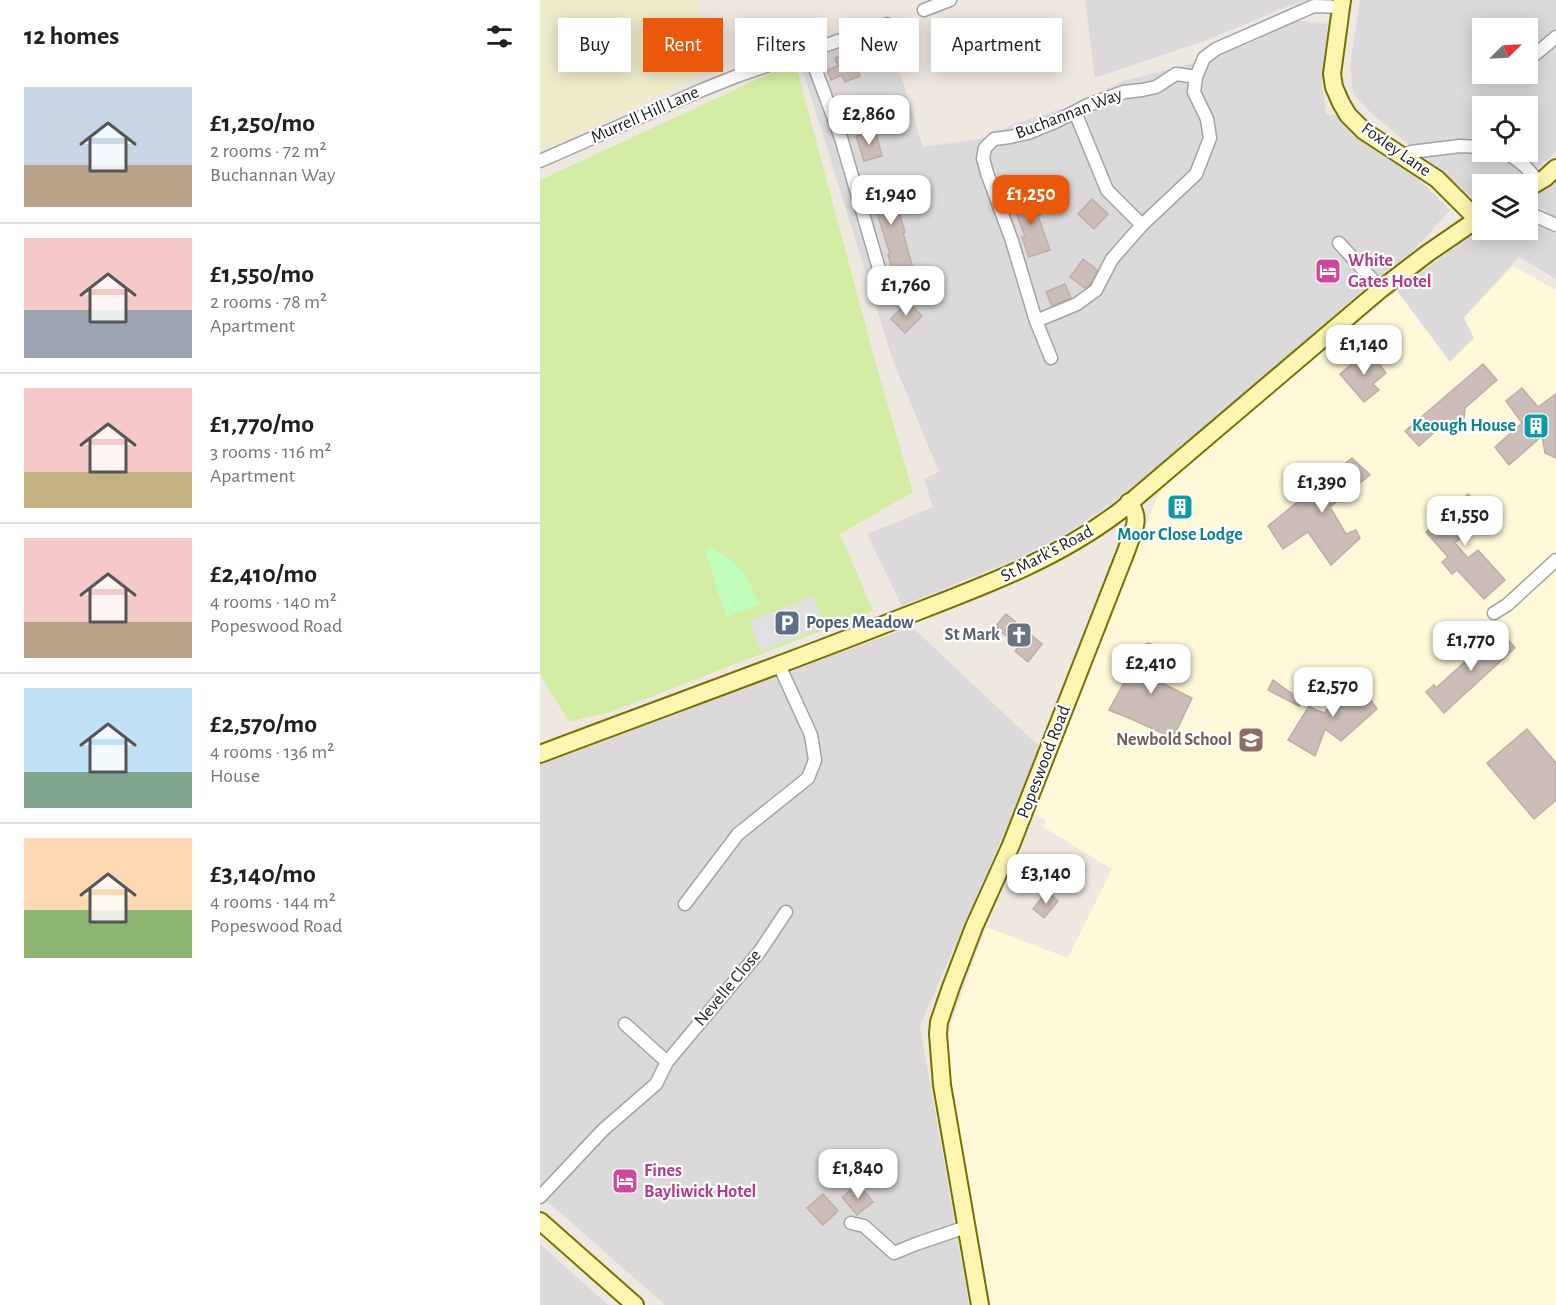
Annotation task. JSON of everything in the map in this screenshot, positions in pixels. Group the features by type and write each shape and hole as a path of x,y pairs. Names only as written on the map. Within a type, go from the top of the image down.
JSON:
{"street":[{"path":"924,10 950,0"},
{"path":"1036,321 1077,304 1095,290 1112,259 1142,225 1196,174 1210,138 1207,119 1194,92 1196,77 1204,58 1216,49 1314,6 1342,3"},
{"name":"Foxley Lane","path":"1342,3 1332,74 1334,87 1348,115 1364,131 1437,179 1472,211"},
{"path":"1538,52 1556,37"},
{"name":"Murrell Hill Lane","path":"540,161 748,72"},
{"path":"817,72 842,138 886,293"},
{"name":"Buchannan Way","path":"1051,358 1036,321 1012,241 982,158 985,148 994,139 1028,133 1088,105 1124,92 1156,87 1176,74 1196,77"},
{"path":"1076,112 1107,190 1142,225"},
{"path":"1403,158 1411,152 1472,147"},
{"path":"1521,162 1532,174"},
{"path":"1538,182 1556,168"},
{"path":"1538,217 1556,225"},
{"name":"St Mark's Road","path":"540,754 779,665 1008,576 1043,560 1098,528 1381,289 1472,222"},
{"path":"1339,243 1381,289"},
{"name":"Popeswood Road","path":"980,1305 942,1085 938,1051 939,1022 970,936 1011,845 1127,549 1137,520 1135,511 1129,502"},
{"path":"1494,613 1507,605 1556,560"},
{"path":"686,904 738,834 808,778 815,760 811,735 779,665"},
{"name":"Nevelle Close","path":"540,1197 603,1130 656,1084 667,1062 760,951 786,912"},
{"path":"625,1024 667,1062"},
{"path":"540,1221 635,1305"},
{"path":"851,1223 864,1226 894,1253 966,1227"}],"shaded area":[{"path":"540,0 696,0 702,18 643,18 643,72 704,72 587,132 540,148"},
{"path":"1085,0 1310,0 1286,7 1215,37 1095,78"},
{"path":"1360,0 1556,0 1556,152 1531,174 1472,174 1472,197 1370,112 1353,94 1350,66"},
{"path":"1294,20 1328,24 1322,81 1326,114 1338,115 1378,153 1413,174 1450,210 1400,266 1363,290 1144,481 1068,533 1014,560 902,606 867,534 933,507 924,479 939,472 892,358 803,72 827,72 827,53 839,49 839,72 900,72 923,147 981,139 1014,124 1065,108 1124,81 1193,63 1258,40 1265,31"},
{"path":"1556,178 1556,279 1519,257 1464,317 1474,338 1450,362 1397,291 1472,234 1472,240 1538,240 1538,222 1540,223 1547,210 1538,208 1538,195"},
{"path":"1513,266 1556,290 1556,1305 991,1305 944,1044 986,927 1068,958 1112,869 1043,827 1046,820 1031,813 1163,483 1397,291 1450,362 1474,338 1464,318"},
{"name":"Popes Meadow","path":"813,596 825,626 761,651 749,621"},
{"path":"912,627 1041,748 920,1026 969,1305 665,1305 540,1195 540,759"},
{"path":"540,1244 560,1262 608,1305 540,1305"}],"green space":[{"path":"773,72 798,72 913,492 840,534 873,611 614,711 569,722 540,674 540,180"},
{"path":"712,547 731,560 746,575 760,604 727,617 705,550"}],"building":[{"path":"839,56 839,72 858,72 860,76 845,82 842,75 831,80 827,70 838,66 835,58"},
{"path":"875,130 882,156 864,161 856,136"},
{"path":"887,176 905,232 903,233 914,272 895,278 888,255 890,254 867,181"},
{"path":"1032,195 1050,250 1029,257 1022,237 1025,236 1012,203"},
{"path":"1092,199 1108,214 1094,229 1078,214"},
{"path":"1083,259 1097,270 1090,285 1085,288 1070,277"},
{"path":"1065,284 1071,298 1052,306 1046,292"},
{"path":"907,301 922,316 905,333 891,319"},
{"path":"1368,350 1386,373 1373,384 1379,390 1364,402 1340,374"},
{"path":"1483,364 1497,380 1465,408 1464,418 1457,425 1445,423 1419,446 1405,431"},
{"name":"Keough House","path":"1522,388 1538,407 1556,394 1556,458 1545,453 1542,436 1509,465 1495,447 1522,423 1506,401"},
{"path":"1352,458 1370,475 1330,507 1346,534 1356,530 1360,538 1331,565 1308,532 1283,549 1268,526"},
{"path":"1468,494 1486,515 1455,543 1468,558 1478,550 1505,580 1484,599 1457,570 1452,574 1442,562 1448,557 1426,532"},
{"name":"St Mark","path":"1006,614 1042,644 1028,662 1015,651 1019,646 995,627"},
{"path":"1500,630 1515,648 1444,713 1426,692 1434,685 1436,688"},
{"path":"1148,643 1171,652 1156,680 1192,698 1173,738 1109,710 1144,646"},
{"path":"1273,680 1302,701 1299,706 1268,690"},
{"path":"1347,682 1365,692 1377,709 1341,741 1325,729 1315,756 1288,740 1309,706 1325,713 1337,691"},
{"path":"1527,729 1556,763 1556,800 1534,819 1487,763"},
{"path":"1047,891 1058,901 1044,918 1033,909"},
{"path":"858,1184 873,1202 857,1215 842,1197"},
{"path":"823,1194 838,1211 823,1225 807,1208"}],"place":[{"name":"White Gates Hotel","path":"1328,271"},
{"name":"Keough House","path":"1536,426"},
{"name":"Moor Close Lodge","path":"1180,507"},
{"name":"Popes Meadow","path":"787,623"},
{"name":"St Mark","path":"1019,635"},
{"name":"Newbold School","path":"1251,740"},
{"name":"Fines Bayliwick Hotel","path":"625,1181"}]}
